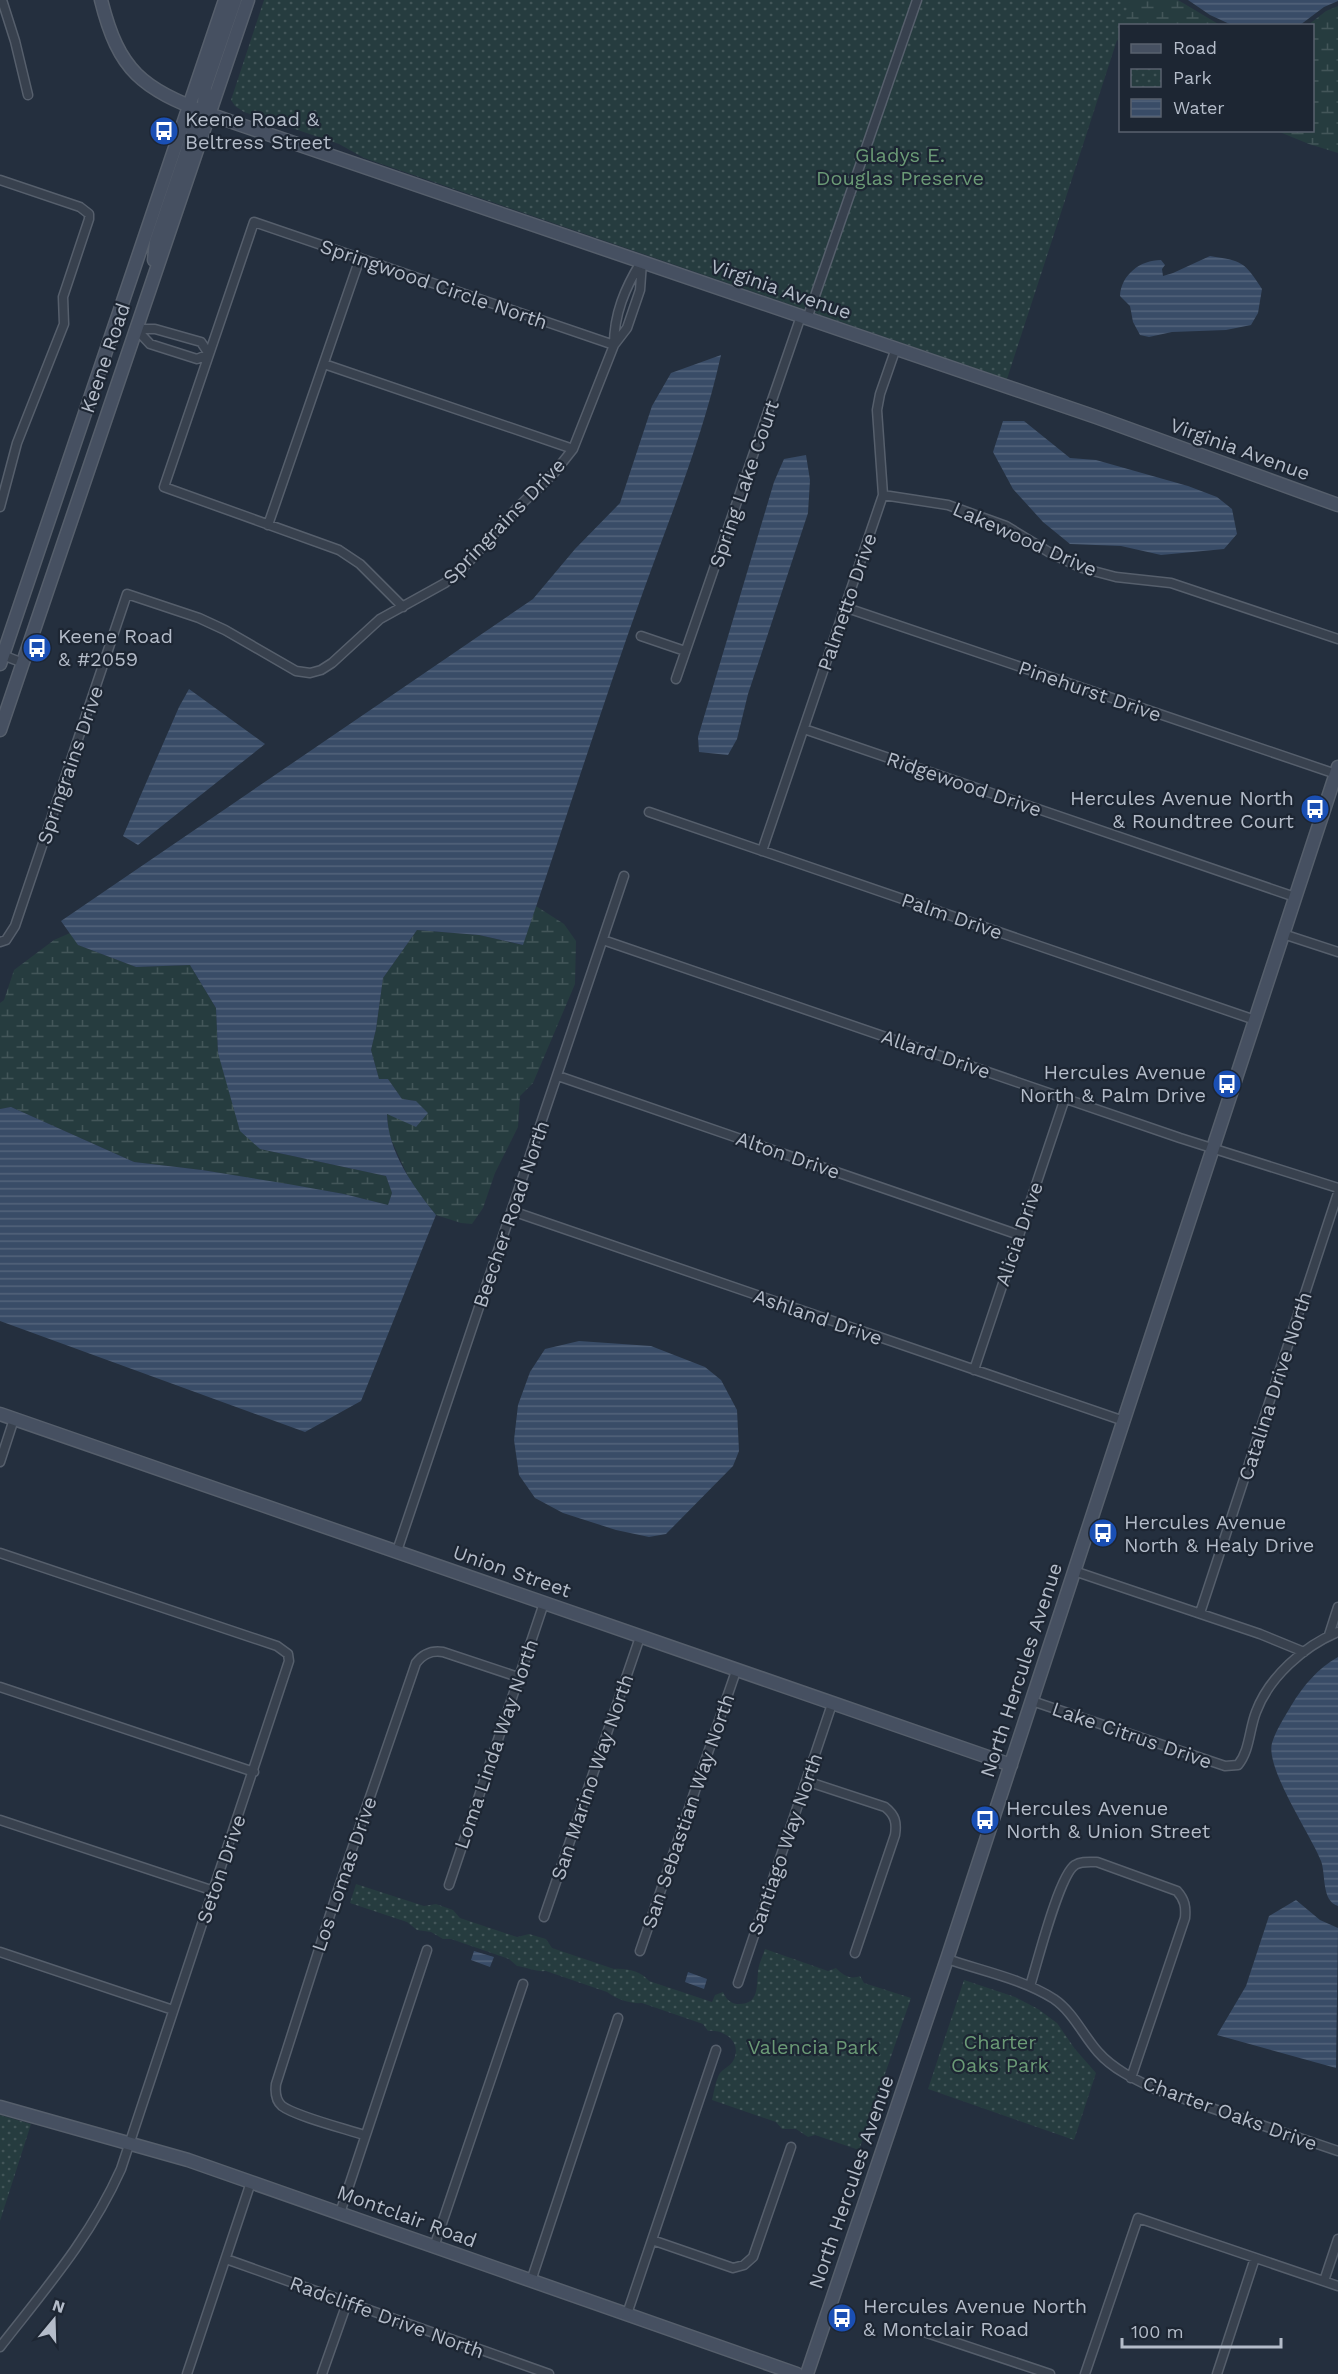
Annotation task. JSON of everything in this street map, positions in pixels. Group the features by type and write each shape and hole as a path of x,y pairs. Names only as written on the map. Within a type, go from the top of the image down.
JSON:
{"street":[{"path":"2,0 15,40 28,95"},
{"name":"Virginia Avenue","path":"101,0 115,43 130,68 153,90 189,107 896,348 1338,505"},
{"name":"Keene Road","path":"1,658 225,0"},
{"path":"208,114 204,105 205,87 235,0"},
{"name":"Keene Road","path":"0,730 248,0"},
{"name":"Spring Lake Court","path":"676,679 916,0"},
{"path":"151,283 156,242 193,132 194,116 189,107"},
{"path":"0,180 80,207 89,214 89,219 63,297 64,324 17,443 0,507"},
{"name":"Springwood Circle North","path":"209,354 255,222 614,345"},
{"path":"268,525 360,258"},
{"name":"Springrains Drive","path":"614,345 614,323 627,285 642,262"},
{"name":"Springrains Drive","path":"0,942 12,934 15,926 127,594 199,618 225,630 296,671 310,673 321,670 332,663 380,620 445,584 464,567 517,508 554,473 573,449 614,345 627,328 640,290 642,262"},
{"path":"136,329 155,329 201,342 209,354"},
{"path":"136,329 150,344 196,359 209,354"},
{"name":"Palmetto Drive","path":"762,851 883,495 878,410 880,394 896,348"},
{"path":"209,354 164,487 339,550 360,564 403,607"},
{"path":"324,364 573,449"},
{"name":"Lakewood Drive","path":"883,495 948,504 1006,526 1052,554 1082,568 1116,577 1182,586 1338,639"},
{"name":"Pinehurst Drive","path":"844,607 1337,771"},
{"path":"641,636 685,651"},
{"path":"1,658 23,663"},
{"name":"Ridgewood Drive","path":"804,729 1295,897"},
{"name":"North Hercules Avenue","path":"807,2374 947,1959 1337,771"},
{"name":"Palm Drive","path":"649,812 1255,1020"},
{"name":"Beecher Road North","path":"397,1551 624,876"},
{"path":"1283,934 1338,952"},
{"name":"Allard Drive","path":"603,940 1213,1148 1338,1188"},
{"name":"Alton Drive","path":"558,1076 1019,1234"},
{"name":"Alicia Drive","path":"974,1370 1065,1098"},
{"name":"Catalina Drive North","path":"1200,1613 1338,1193"},
{"name":"Ashland Drive","path":"512,1211 1124,1422"},
{"name":"Union Street","path":"0,1413 1011,1765"},
{"path":"0,1462 14,1419"},
{"name":"Seton Drive","path":"0,1553 284,1650 288,1654 289,1667 121,2169 93,2225 0,2347"},
{"path":"1074,1570 1277,1640 1304,1652"},
{"name":"Loma Linda Way North","path":"449,1885 544,1603"},
{"path":"1334,1634 1338,1607"},
{"name":"Lake Citrus Drive","path":"1032,1701 1214,1763 1232,1767 1238,1765 1246,1753 1256,1712 1278,1676 1304,1652 1334,1634"},
{"name":"San Marino Way North","path":"544,1917 639,1636"},
{"name":"Los Lomas Drive","path":"364,2135 290,2110 277,2100 275,2092 337,1893 416,1663 421,1656 436,1651 443,1652 518,1677"},
{"name":"San Sebastian Way North","path":"640,1952 736,1671"},
{"path":"0,1687 254,1772"},
{"name":"Santiago Way North","path":"738,1983 832,1704"},
{"path":"806,1781 885,1807 892,1812 896,1820 895,1835 855,1953"},
{"path":"0,1820 214,1891"},
{"path":"1030,1986 1063,1880 1076,1864 1097,1862 1169,1887 1183,1898 1186,1908 1185,1918 1131,2078"},
{"path":"340,2213 427,1950"},
{"path":"0,1952 174,2010"},
{"name":"Charter Oaks Drive","path":"947,1959 1030,1986 1056,2000 1077,2022 1097,2051 1131,2078 1155,2089 1338,2151"},
{"path":"434,2247 523,1984"},
{"path":"531,2281 618,2018"},
{"path":"627,2314 716,2050"},
{"name":"Montclair Road","path":"0,2107 130,2142 251,2182 797,2374"},
{"path":"652,2240 733,2268 744,2265 753,2258 791,2147"},
{"path":"187,2374 251,2182"},
{"path":"1085,2374 1138,2218 1338,2286"},
{"path":"1324,2281 1338,2239"},
{"path":"1218,2374 1255,2258"},
{"name":"Radcliffe Drive North","path":"226,2259 549,2374"},
{"path":"322,2374 347,2303"},
{"path":"924,2332 1050,2374"}],"green space":[{"name":"Gladys E. Douglas Preserve","path":"264,0 1130,0 1122,24 1119,24 1119,34 1007,379 364,158 339,144 244,112 231,100"},
{"path":"1113,0 1178,0 1218,24 1119,24 1119,42 1116,38"},
{"path":"1338,6 1338,153 1279,132 1314,132 1314,24 1309,24 1326,11"},
{"path":"536,906 564,924 576,941 575,984 533,1083 520,1096 518,1127 495,1173 483,1208 472,1224 461,1223 436,1215 412,1185 389,1135 387,1113 416,1101 402,1099 388,1079 379,1079 371,1050 383,978 417,930 479,935 522,945"},
{"path":"70,933 78,945 136,967 190,965 216,1008 218,1053 260,1149 386,1176 392,1193 388,1205 344,1194 202,1170 134,1162 11,1107 0,1109 0,1003 4,1000 14,970 54,940"},
{"name":"Valencia Park","path":"356,1884 424,1906 436,1904 453,1910 460,1918 517,1937 529,1934 546,1939 552,1948 614,1969 633,1971 649,1981 712,2002 715,1995 723,1992 728,2000 737,2004 753,1998 765,1949 828,1971 836,1968 847,1976 860,1976 864,1983 911,1998 859,2150 815,2135 808,2137 796,2129 782,2129 776,2122 712,2100 719,2076 733,2061 736,2053 733,2042 725,2034 708,2031 703,2024 642,2003 623,2000 607,1992 546,1971 517,1966 509,1959 451,1939 443,1939 431,1932 417,1930 407,1922 350,1903"},
{"name":"Charter Oaks Park","path":"964,1980 1015,1997 1038,2009 1057,2023 1096,2073 1074,2140 928,2089"},
{"path":"0,2115 31,2124 0,2221"}],"water":[{"path":"1188,0 1338,0 1324,7 1301,24 1230,24 1210,15"},
{"path":"1210,256 1229,259 1241,264 1251,273 1262,289 1258,313 1251,325 1226,330 1172,332 1149,337 1140,335 1133,322 1130,306 1120,296 1121,288 1128,275 1139,266 1161,260 1165,265 1162,269 1163,276"},
{"path":"721,355 696,445 612,680 523,945 479,935 417,930 383,978 371,1050 379,1079 388,1079 402,1099 416,1101 428,1113 416,1127 387,1114 388,1128 403,1168 436,1215 361,1401 305,1432 0,1321 0,1109 11,1107 134,1162 288,1184 388,1205 392,1193 386,1176 260,1149 240,1131 218,1053 216,1008 190,965 136,967 78,945 61,921 533,599 575,549 620,503 652,406 671,373"},
{"path":"1003,421 1024,421 1070,458 1096,460 1188,486 1217,497 1232,509 1237,534 1224,549 1161,555 1121,546 1070,544 1043,522 1013,489 993,452"},
{"path":"806,455 810,480 808,513 748,694 737,739 728,755 699,752 698,737 774,482 784,459"},
{"path":"189,689 265,744 138,845 123,836"},
{"path":"579,1341 651,1346 705,1367 721,1380 737,1410 739,1451 733,1466 666,1534 649,1537 616,1530 563,1513 535,1498 519,1475 514,1440 518,1405 530,1372 545,1349"},
{"path":"1338,1657 1338,1906 1329,1899 1326,1893 1321,1861 1275,1768 1272,1743 1283,1720 1306,1685 1318,1672"},
{"path":"1296,1900 1320,1920 1338,1928 1336,2068 1217,2035 1246,1986 1269,1916"},
{"path":"474,1951 494,1957 490,1967 471,1960"},
{"path":"688,1972 707,1979 704,1989 685,1982"}],"place":[{"name":"Keene Road & Beltress Street","path":"164,131"},
{"name":"Keene Road & #2059","path":"37,648"},
{"name":"Hercules Avenue North & Roundtree Court","path":"1315,809"},
{"name":"Hercules Avenue North & Palm Drive","path":"1227,1084"},
{"name":"Hercules Avenue North & Healy Drive","path":"1103,1533"},
{"name":"Hercules Avenue North & Union Street","path":"985,1820"},
{"name":"Hercules Avenue North & Montclair Road","path":"842,2318"}]}
